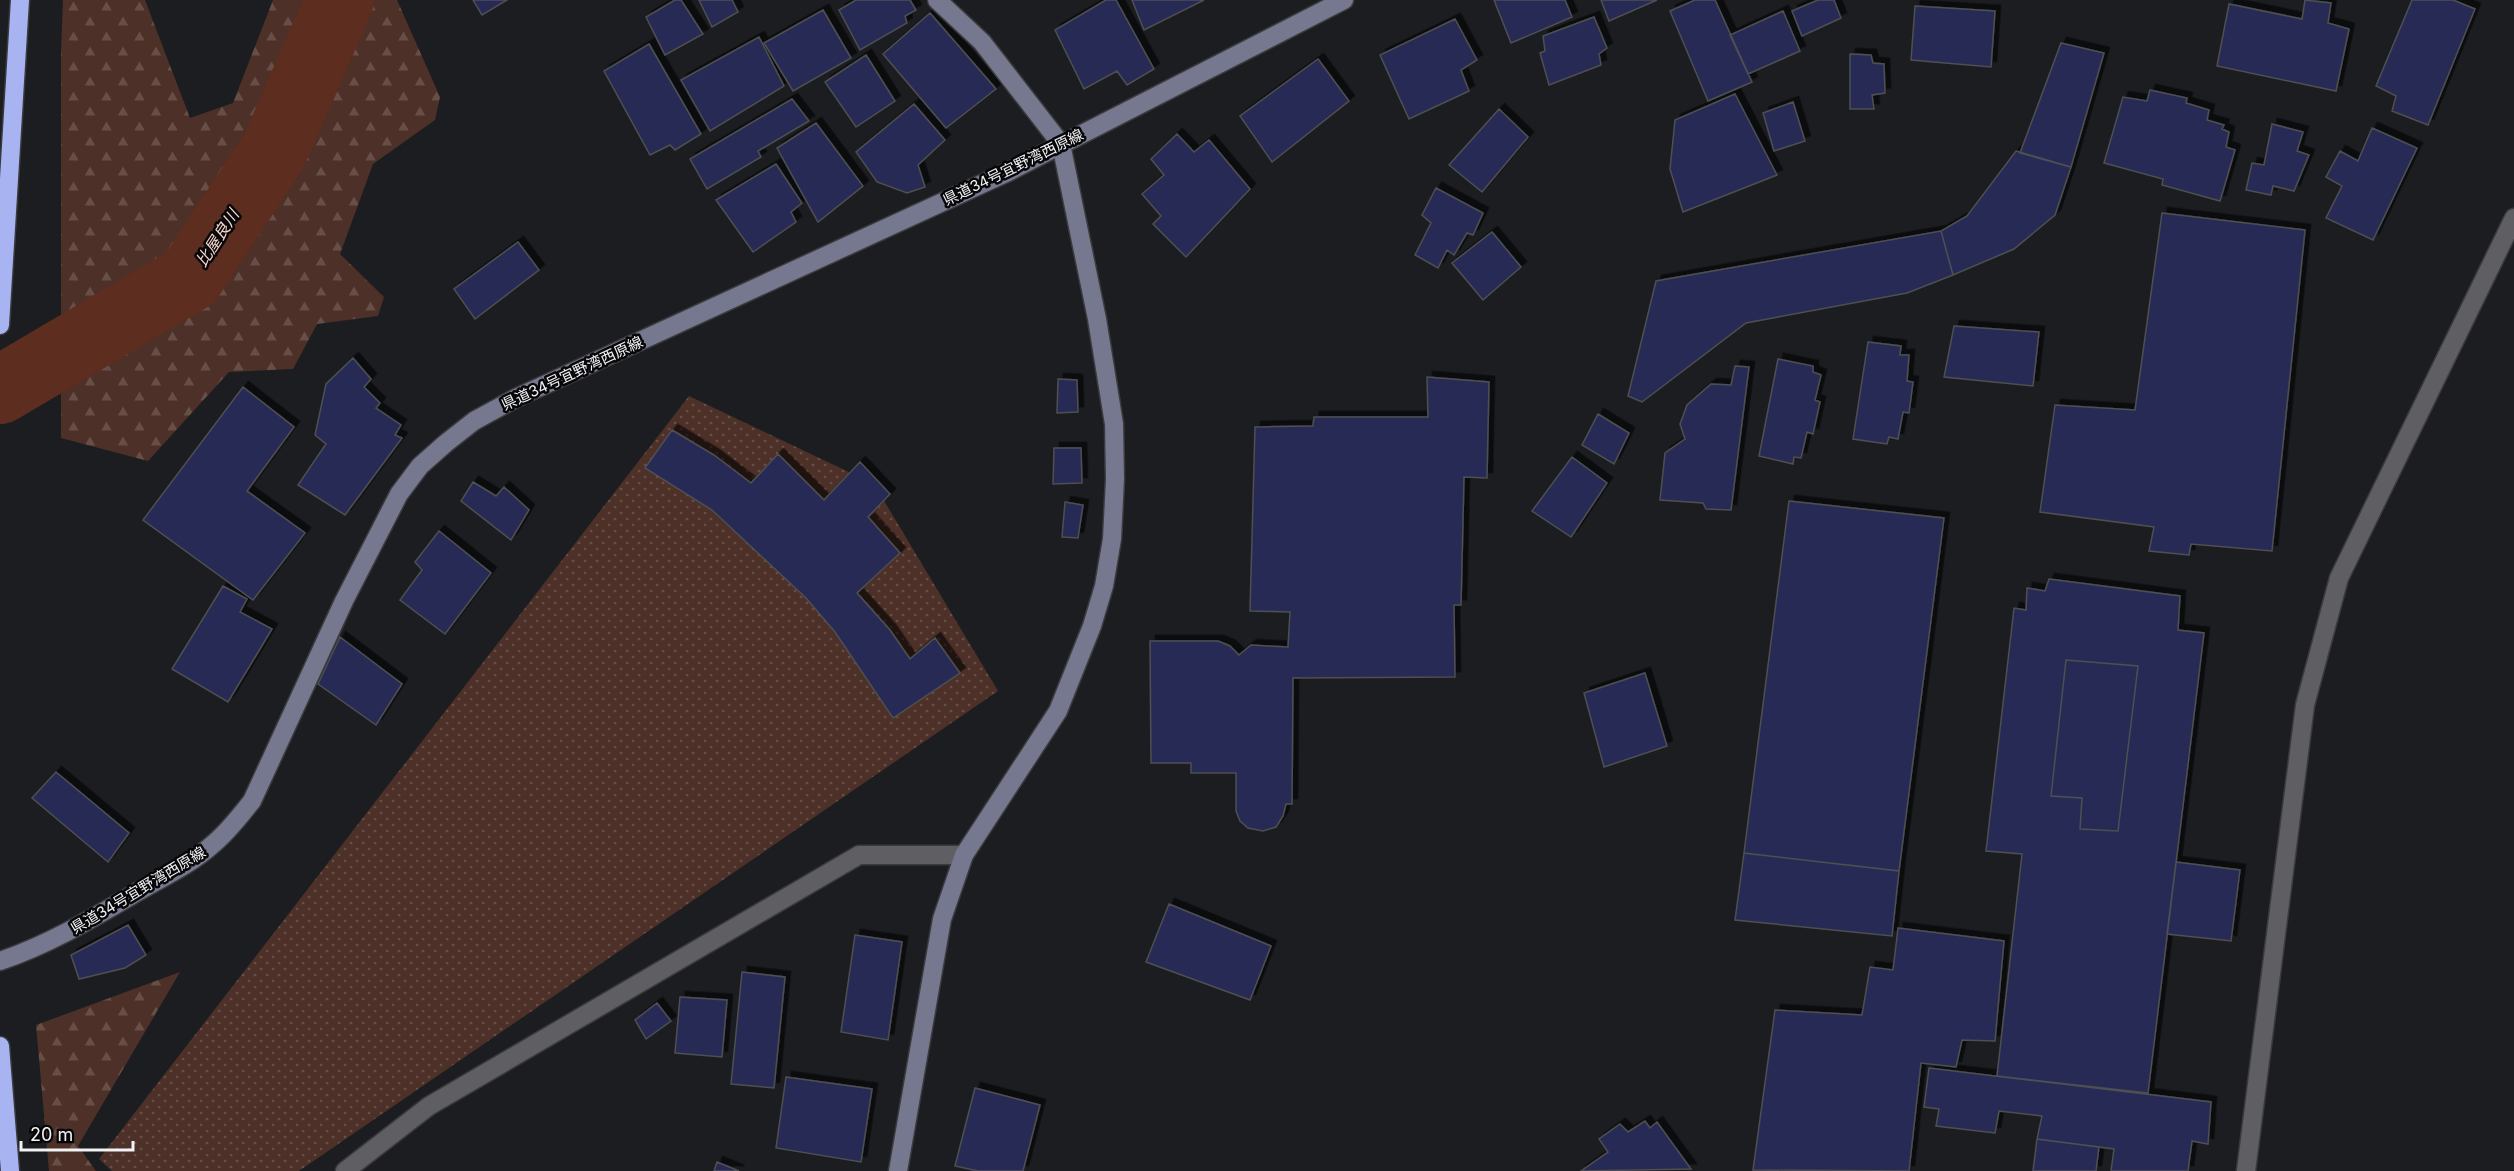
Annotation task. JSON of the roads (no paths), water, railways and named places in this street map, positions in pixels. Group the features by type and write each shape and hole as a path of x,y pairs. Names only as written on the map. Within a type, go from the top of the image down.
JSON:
{"highway":[{"path":"0,325 20,0"},
{"path":"0,1046 10,1171"}],"main road":[{"path":"898,1171 942,919 964,855 1058,711 1092,626 1104,586 1112,539 1114,424 1097,319 1061,144 982,42 937,0"},
{"name":"県道34号宜野湾西原線","path":"0,961 37,949 181,867 210,847 231,828 252,801 344,601 399,494 420,466 474,421 516,398 1008,172 1344,0"}],"street":[{"path":"2246,1171 2306,705 2339,578 2514,218"},
{"path":"345,1171 429,1106 859,855 964,855"}],"waterway":[{"name":"比屋良川","path":"0,390 190,278 274,151 340,0"}]}
